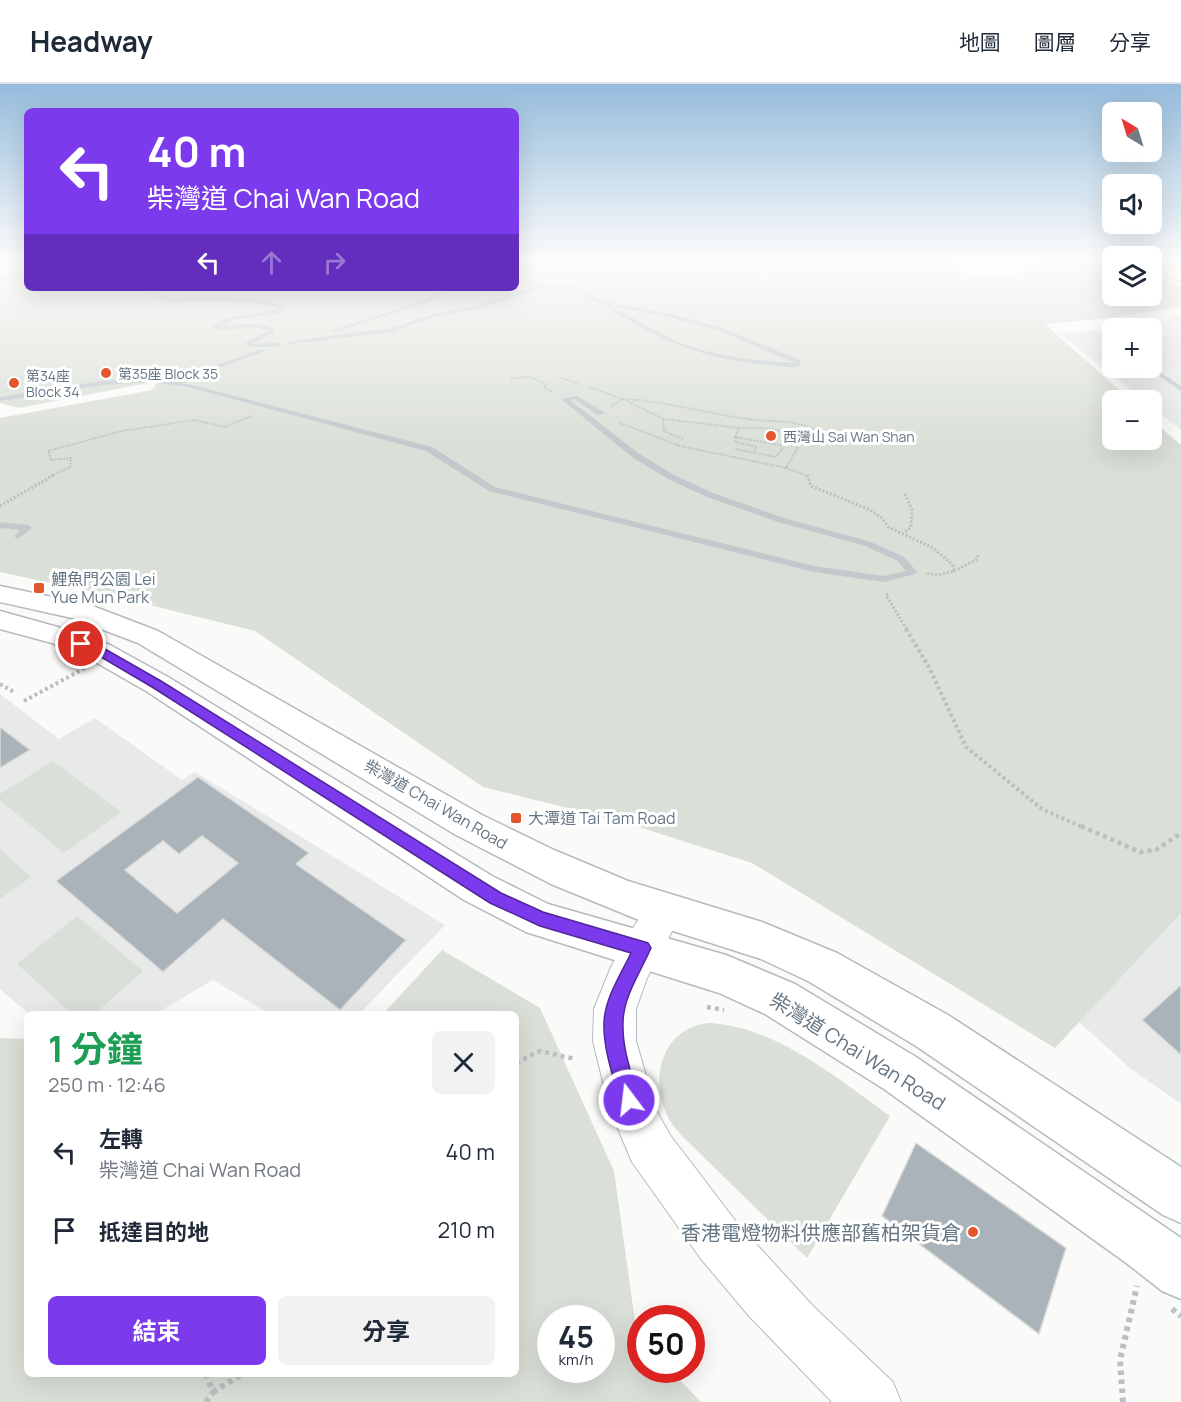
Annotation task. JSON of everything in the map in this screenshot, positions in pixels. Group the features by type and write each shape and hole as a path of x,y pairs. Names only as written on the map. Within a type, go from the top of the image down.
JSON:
{"main road":[{"name":"柴灣道 Chai Wan Road","path":"0,594 80,611 148,637 503,843 573,877 726,975 780,999 828,1026 909,1079 1148,1246 1181,1272"},
{"name":"柴灣道 Chai Wan Road","path":"0,620 62,637 100,652 176,696 495,898 540,919 653,930 744,934 791,951 870,991 921,1023 1181,1197"},
{"path":"653,930 621,992 613,1021 617,1054 629,1100 643,1134 688,1202 719,1242 796,1327 873,1402"}],"lane":[{"path":"225,323 215,327 252,325 270,329 273,332 248,343 250,346 278,345"},
{"path":"170,383 278,345 361,323"},
{"path":"289,342 393,330 414,323"},
{"path":"635,323 693,349 772,364 798,365 798,361 722,330 696,323"},
{"path":"1162,376 1181,389"},
{"path":"0,399 101,382 148,380 188,385 429,449 492,489 814,569 884,579 908,573 901,559 868,544 781,520 710,495 671,477 635,455 564,399"},
{"path":"564,399 575,397 601,413"},
{"path":"0,525 28,528 18,536"}],"path":[{"path":"511,378 530,377 546,384 544,388 564,399"},
{"path":"561,378 623,399 663,419 739,428 759,426 798,435 819,432 811,426 751,420 643,399 623,399 601,413 639,433 662,441 693,450 807,474 811,486 870,510 882,518 888,526 933,548 953,565 954,572"},
{"path":"0,506 35,484 70,467 71,458 51,459 48,451 122,431 194,420 224,427 272,407"},
{"path":"663,419 664,431 683,439"},
{"path":"739,428 735,437 736,442 757,447 753,453"},
{"path":"786,468 797,449 798,435"},
{"path":"735,437 784,446 776,457 735,449"},
{"path":"904,533 912,528 913,515 912,505 905,494"},
{"path":"979,554 975,560 954,572 908,573 902,587 886,595 928,667 966,747 1042,809 1140,852 1156,850 1181,833"},
{"path":"24,701 86,667"},
{"path":"0,684 14,692"},
{"path":"519,1062 540,1051 575,1059"},
{"path":"1123,1402 1120,1360 1138,1282"},
{"path":"207,1377 213,1392"},
{"path":"206,1402 213,1392 237,1377"}],"shaded area":[{"path":"0,323 1061,323 1045,324 1102,375 1102,378 1105,378 1119,390 1102,390 1102,450 1162,450 1162,429 1181,445 1181,913 1055,1048 752,863 620,821 483,787 255,631 113,596 0,572 0,418 152,390 158,381 19,408 0,403"},
{"path":"1162,323 1181,323 1181,430 1162,415 1162,390 1131,390 1116,378 1162,378"},
{"path":"1102,330 1102,367 1058,333"},
{"path":"0,694 59,739 95,718 182,780 195,772 445,925 362,1011 265,1011 213,980 160,1011 26,1011 0,989"},
{"path":"53,761 121,812 64,853 0,800 0,794"},
{"path":"1181,847 1181,1104 1131,1069 1068,1012"},
{"path":"0,849 31,877 0,899"},
{"path":"77,916 143,971 97,1011 69,1011 17,964"},
{"path":"442,950 540,1008 614,1171 633,1305 627,1305 627,1383 683,1383 701,1402 0,1402 0,1038 24,1039 24,1377 519,1377 519,1011 386,1011"},
{"path":"709,1023 759,1034 782,1044 827,1071 890,1116 807,1258 682,1136 668,1117 662,1102 660,1087 663,1058 670,1045 680,1034 693,1027"}],"building":[{"path":"0,727 30,750 0,768"},
{"path":"198,777 309,853 296,864 406,940 340,1010 223,919 163,972 56,881","holes":["202,836 238,863 177,913 125,870 163,841 179,854"]},
{"path":"1181,985 1181,1055 1142,1020"},
{"name":"香港電燈物料供應部舊柏架貨倉","path":"916,1143 1066,1248 1039,1334 882,1216"}],"place":[{"name":"第35座 Block 35","path":"106,373"},
{"name":"第34座 Block 34","path":"14,383"},
{"name":"西灣山 Sai Wan Shan","path":"771,436"},
{"name":"鯉魚門公園 Lei Yue Mun Park","path":"39,588"},
{"name":"大潭道 Tai Tam Road","path":"516,818"},
{"name":"香港電燈物料供應部舊柏架貨倉","path":"973,1232"}],"route":[{"path":"81,644 157,684 495,898 540,919 642,948 621,992 613,1021 617,1054 629,1100"}]}
